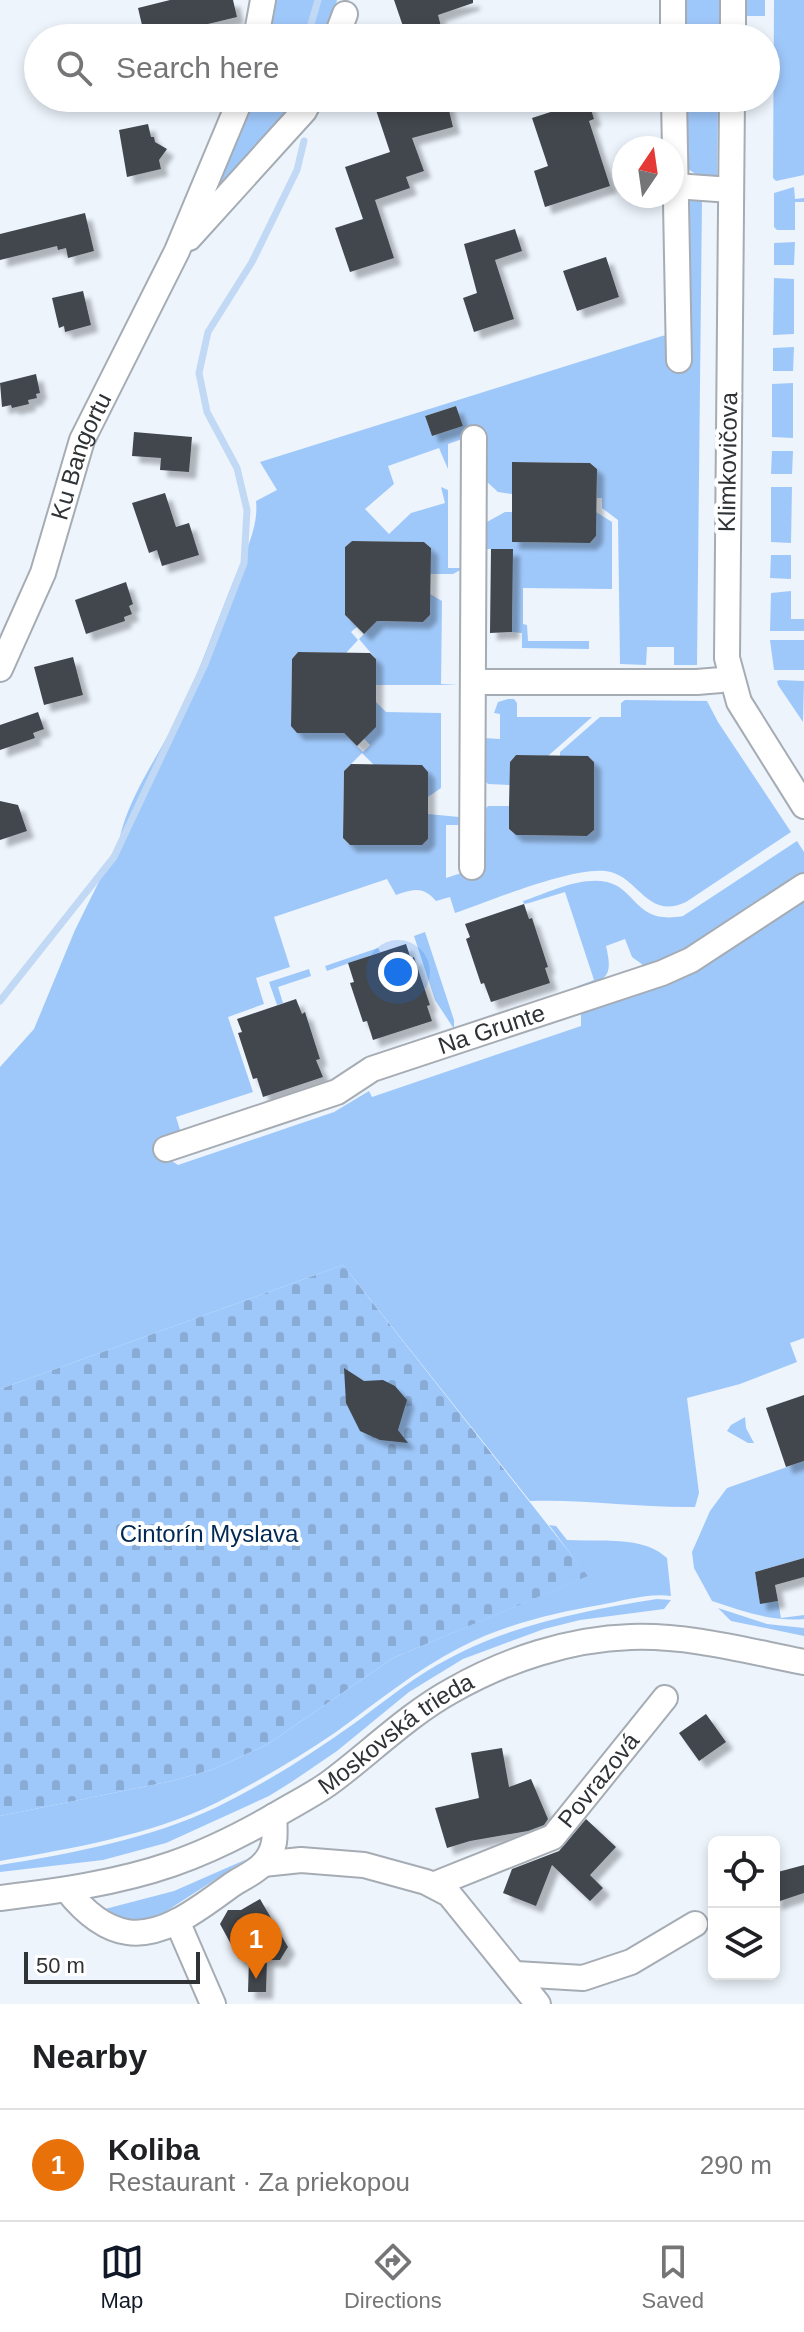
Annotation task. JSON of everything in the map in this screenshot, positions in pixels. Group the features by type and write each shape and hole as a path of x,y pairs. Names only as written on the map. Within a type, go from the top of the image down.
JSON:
{"street":[{"path":"259,24 263,0"},
{"path":"673,0 673,24"},
{"path":"733,0 733,24"},
{"path":"341,24 345,14"},
{"name":"Ku Bangortu","path":"0,669 43,573 82,440 177,251 235,112"},
{"name":"Ku Bangortu","path":"177,251 303,112"},
{"path":"674,112 674,136"},
{"name":"Klimkovičova","path":"732,112 726,647 739,702 804,806"},
{"path":"684,187 731,190"},
{"path":"676,208 679,360"},
{"path":"472,867 474,438"},
{"path":"474,682 714,681 730,674"},
{"name":"Na Grunte","path":"166,1149 337,1092 372,1069 662,973 691,960 804,886"},
{"name":"Moskovská trieda","path":"0,1898 67,1890 172,1864 274,1816 330,1782 416,1714 452,1690 531,1655 575,1644 629,1637 685,1638 804,1662"},
{"name":"Povrazová","path":"433,1885 553,1837 665,1698"},
{"path":"67,1890 102,1924 114,1929 137,1933 177,1921 263,1864 276,1841 274,1816"},
{"path":"263,1864 301,1860 364,1865 433,1885 449,1894 538,2004"},
{"path":"177,1921 213,2004"},
{"path":"516,1974 583,1978 631,1962 695,1924"}],"green space":[{"path":"271,0 337,0 332,24 269,24"},
{"path":"679,0 719,0 719,24 679,24"},
{"path":"746,0 765,0 765,16 746,16"},
{"path":"774,0 804,0 804,175 776,181 773,178 773,112 780,112 780,24 774,24"},
{"path":"250,112 290,112 186,234"},
{"path":"681,112 718,112 717,182 704,180 687,168"},
{"path":"794,187 795,199 804,198 804,202 795,202 795,230 777,230 774,227 774,193"},
{"path":"688,197 702,199 697,665 674,665 674,647 647,647 646,665 620,664 618,520 602,508 602,498 597,498 597,469 590,463 519,462 512,494 498,492 486,481 485,431 448,444 448,469 439,448 388,466 394,484 365,509 389,534 411,513 445,503 441,487 448,490 448,568 464,568 453,574 430,574 431,548 424,542 352,541 345,547 345,615 357,627 351,632 358,640 346,653 298,652 292,659 291,726 344,733 363,752 370,745 359,733 376,702 386,712 441,713 441,788 428,797 428,772 422,766 374,765 362,753 344,771 343,838 350,845 421,845 428,839 428,814 459,817 462,825 446,825 446,878 483,866 484,810 488,806 509,806 509,829 516,835 587,836 594,830 594,762 588,756 560,756 560,752 600,717 621,717 621,703 625,700 707,701 791,832 686,902 672,906 661,906 651,901 616,874 590,871 530,886 455,913 450,897 436,901 418,890 396,895 387,879 274,917 290,967 256,978 264,1004 228,1017 253,1092 176,1117 181,1133 169,1159 178,1165 334,1112 369,1091 372,1097 581,1026 581,1010 804,899 804,1338 790,1343 797,1362 740,1384 687,1398 699,1493 695,1507 530,1501 343,1265 0,1389 0,1067 34,1029 75,930 119,841 130,806 196,677 249,543 255,522 256,501 277,490 260,462 662,336 668,335 669,369 683,369 682,217","holes":["456,406 463,426 432,436 425,416"]},
{"path":"795,242 794,265 774,265 774,243"},
{"path":"774,278 794,279 794,334 773,335"},
{"path":"794,347 793,371 773,371 773,348"},
{"path":"793,383 793,438 772,437 772,384"},
{"path":"772,451 793,451 792,474 771,474"},
{"path":"771,487 792,487 791,543 771,542"},
{"path":"505,512 512,512 512,536 518,542 590,543 596,536 596,512 612,522 612,589 523,588 523,624 527,625 528,641 589,641 589,649 522,648 522,633 512,632 513,549 485,549 485,523"},
{"path":"771,555 791,555 791,579 770,578"},
{"path":"791,591 791,619 804,619 804,631 770,631 771,593"},
{"path":"430,594 442,601 441,684 458,685 376,685 376,659 359,639 377,621 423,622 430,615"},
{"path":"770,640 804,640 804,670 774,670"},
{"path":"777,681 804,681 803,722 778,685"},
{"path":"514,699 517,703 517,717 592,717 548,756 516,755 510,762 510,785 488,784 484,780 484,738 500,739 500,714 494,713 498,702"},
{"path":"797,841 804,852 804,873 748,913 702,943 659,963 643,965 632,957 625,939 606,946 609,964 606,975 580,989 578,986 594,980 565,892 529,903 524,904 523,901 564,886 597,881 617,886 655,915 683,916"},
{"path":"425,932 454,1020 454,1029 435,1000 414,936"},
{"path":"378,948 380,952 327,971 325,966"},
{"path":"309,969 311,976 278,987 283,1003 277,1005 269,982"},
{"name":"Cintorín Myslava","path":"343,1265 588,1576 393,1658 268,1744 214,1769 172,1781 0,1816 0,1389"},
{"path":"745,1417 746,1428 754,1443 748,1443 727,1431"},
{"path":"804,1461 804,1558 755,1572 760,1603 778,1601 781,1618 804,1615 804,1619 792,1619 769,1617 712,1601 694,1568 692,1552 710,1511 727,1488"},
{"path":"549,1525 556,1526 567,1540 620,1541 657,1551 667,1558 671,1596 644,1596 564,1612 494,1632 428,1666 322,1742 216,1803 137,1832 0,1861 0,1816 172,1781 214,1769 268,1744 393,1658 587,1576"},
{"path":"657,1599 671,1600 664,1609 580,1620 544,1629 463,1659 409,1692 337,1751 269,1796 166,1843 103,1860 0,1872 0,1865 138,1836 217,1807 303,1758 426,1672 489,1640 572,1615"},
{"path":"718,1608 767,1624 804,1628 804,1636 731,1621"},
{"path":"247,1859 151,1921 124,1921 105,1909 174,1891"}],"building":[{"path":"170,0 233,0 237,17 208,24 142,24 138,8"},
{"path":"394,0 473,0 473,3 438,15 440,24 402,24"},
{"path":"377,112 449,112 453,127 412,138 424,171 406,177 410,188 375,200 394,258 350,272 335,228 363,219 345,167 390,152"},
{"path":"551,112 592,112 594,119 589,121 610,186 545,207 534,171 548,166 532,118"},
{"path":"148,124 151,137 167,149 159,160 161,169 127,177 119,130"},
{"path":"85,213 94,251 68,258 66,248 58,250 57,246 0,260 0,234"},
{"path":"515,229 522,251 495,260 514,319 474,332 463,298 477,293 464,244"},
{"path":"606,257 619,297 577,311 563,271"},
{"path":"83,291 91,325 65,332 64,326 59,328 52,298"},
{"path":"36,374 40,393 36,394 37,398 28,400 29,404 2,407 0,383"},
{"path":"456,406 463,426 432,436 425,416"},
{"path":"134,432 192,437 189,472 160,470 161,458 132,456"},
{"path":"512,462 590,463 597,469 596,536 590,543 512,542"},
{"path":"165,493 176,527 189,523 199,555 162,566 157,550 149,553 132,503"},
{"path":"352,541 424,542 431,548 430,615 423,622 377,621 364,634 345,615 345,547"},
{"path":"491,549 513,549 512,632 490,633"},
{"path":"126,582 133,604 129,606 132,614 124,617 125,621 86,634 75,600"},
{"path":"298,652 370,653 376,659 376,727 357,746 344,733 297,733 291,726 292,659"},
{"path":"73,657 83,695 44,705 34,667"},
{"path":"38,712 44,729 33,733 35,738 0,750 0,725"},
{"path":"516,755 588,756 594,762 594,830 587,836 516,835 509,829 510,762"},
{"path":"351,764 422,765 428,772 428,839 422,845 350,845 343,838 344,771"},
{"path":"0,801 18,805 27,831 0,840"},
{"path":"524,904 529,919 532,918 550,983 491,1002 484,983 481,984 466,939 470,937 465,924"},
{"path":"406,944 411,959 414,957 430,1005 427,1006 432,1021 373,1040 367,1021 363,1022 350,983 354,982 348,963"},
{"path":"296,999 302,1014 305,1012 323,1077 263,1097 257,1078 253,1079 238,1033 242,1032 237,1019"},
{"path":"344,1368 364,1381 383,1380 395,1386 407,1400 398,1430 408,1443 380,1440 360,1431 346,1403"},
{"path":"804,1395 804,1461 786,1467 766,1408"},
{"path":"804,1558 804,1577 775,1585 778,1601 760,1604 755,1572"},
{"path":"706,1714 726,1742 699,1761 679,1733"},
{"path":"502,1748 509,1787 531,1779 548,1819 544,1825 528,1831 447,1848 435,1808 479,1798 471,1753"},
{"path":"586,1819 616,1847 590,1875 603,1888 590,1901 552,1865 536,1906 503,1893 512,1869 559,1851"},
{"path":"804,1865 804,1893 780,1901 780,1871"},
{"path":"260,1899 288,1947 280,1960 267,1960 266,1992 248,1992 249,1959 239,1959 220,1924 228,1910 241,1910"}],"waterway":[{"path":"311,24 318,0"},
{"path":"0,1001 114,857 205,664 244,563 247,510 237,468 207,412 199,373 208,332 252,262 297,170 304,141"}],"place":[{"name":"Koliba","path":"256,1979"}]}
